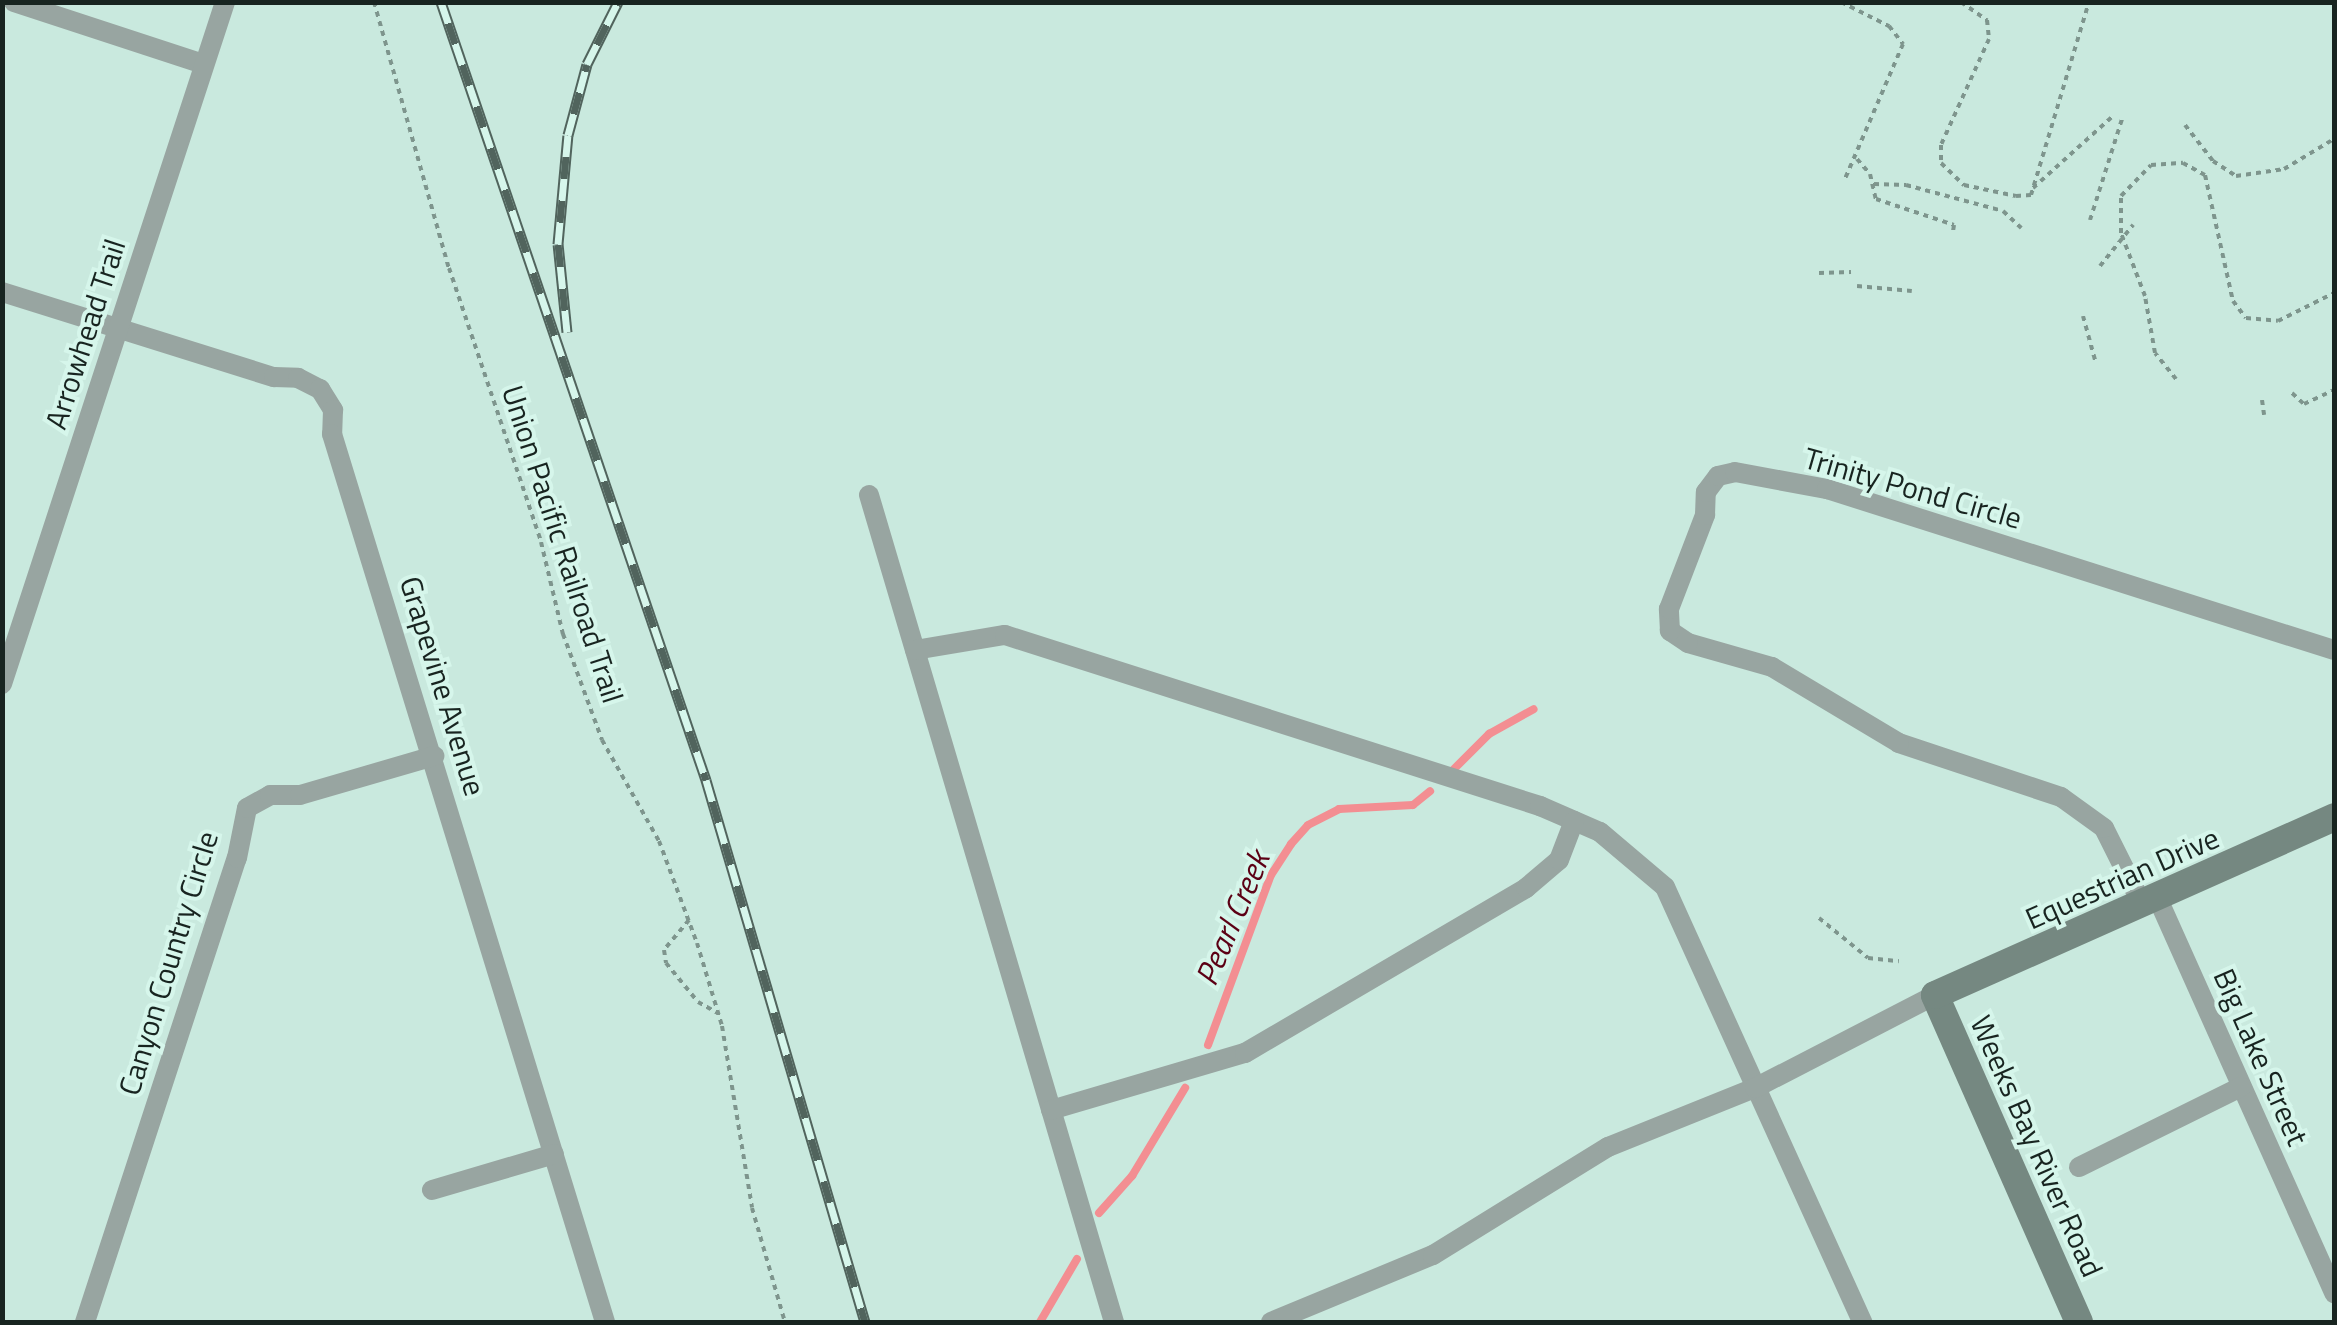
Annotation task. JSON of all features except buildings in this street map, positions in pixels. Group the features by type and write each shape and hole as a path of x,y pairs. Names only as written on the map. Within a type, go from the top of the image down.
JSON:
{"street":[{"path":"14,2 47,8 204,64"},
{"name":"Arrowhead Trail","path":"2,684 226,2"},
{"name":"Grapevine Avenue","path":"2,292 320,389 333,410 332,434 434,756 604,1322"},
{"name":"Trinity Pond Circle","path":"2151,903 2104,828 2061,797 1898,743 1786,674 1670,630 1669,609 1705,515 1706,492 1718,476 1735,472 1827,489 2334,650"},
{"path":"869,495 1114,1322"},
{"path":"915,650 1005,635 1600,832 1665,886 1862,1322"},
{"name":"Canyon Country Circle","path":"85,1322 237,858 247,808 270,795 300,795 434,756"},
{"name":"Equestrian Drive","path":"1935,996 2151,903 2334,817"},
{"path":"1050,1110 1245,1052 1526,888 1560,860 1574,821"},
{"name":"Big Lake Street","path":"2151,903 2241,1087 2334,1293"},
{"path":"1272,1322 1433,1255 1608,1147 1755,1088 1935,996"},
{"name":"Weeks Bay River Road","path":"1935,996 2079,1322"},
{"path":"2079,1166 2241,1087"},
{"path":"432,1190 554,1154"}],"path":[{"name":"Union Pacific Railroad Trail","path":"374,2 449,268 541,542 562,634 602,740 659,841 719,1014 752,1208 785,1322"},
{"path":"1842,2 1889,26 1902,44 1844,181"},
{"path":"1962,2 1987,20 1989,39 1941,145 1940,163 1954,179 1979,190 2016,196 2031,195 2089,2"},
{"path":"2033,188 2113,116"},
{"path":"2090,220 2122,119"},
{"path":"2185,125 2213,161 2236,176 2284,170 2334,141"},
{"path":"1856,158 1874,184 1876,199 1954,226 1953,231"},
{"path":"2176,379 2155,353 2145,296 2121,233 2118,208 2128,184 2151,165 2183,163 2205,175 2212,188 2237,311 2256,323 2278,321 2334,293"},
{"path":"1874,184 1896,182 2004,211 2020,228"},
{"path":"2100,266 2121,233 2133,225"},
{"path":"1819,274 1851,272"},
{"path":"1857,286 1912,291"},
{"path":"2083,316 2095,360"},
{"path":"2292,394 2304,404 2334,390"},
{"path":"2262,400 2264,415"},
{"path":"1819,918 1868,958 1899,961"},
{"path":"688,920 664,950 666,962 698,1002 719,1014"}],"waterway":[{"name":"Pearl Creek","path":"1451,772 1489,734 1534,709"},
{"name":"Pearl Creek","path":"1208,1045 1271,875 1291,844 1308,825 1339,809 1413,805 1430,791"},
{"name":"Pearl Creek","path":"1099,1213 1132,1176 1185,1088"},
{"name":"Pearl Creek","path":"1040,1322 1077,1259"}],"railway":[{"path":"441,2 706,780 865,1322"},
{"path":"567,332 558,244 568,135 587,64 618,2"}]}
